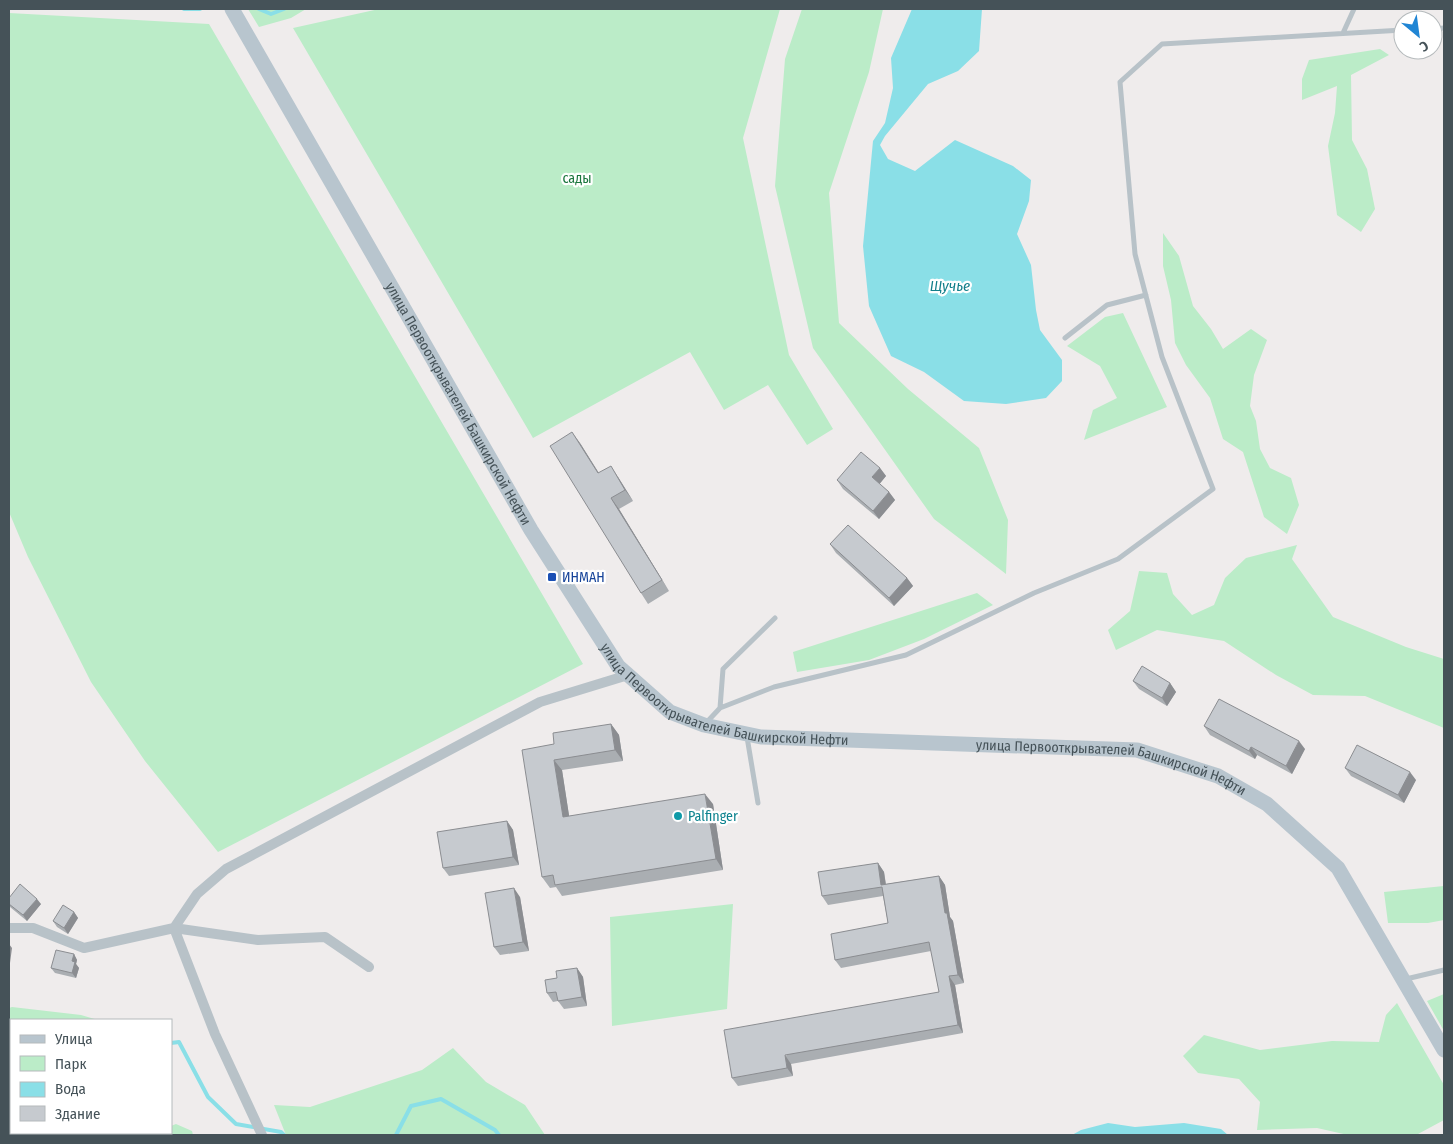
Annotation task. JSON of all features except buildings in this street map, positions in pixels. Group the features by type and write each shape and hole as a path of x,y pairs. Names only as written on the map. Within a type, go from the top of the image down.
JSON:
{"street":[{"name":"улица Первооткрывателей Башкирской Нефти","path":"232,9 531,530 618,666 670,712 704,725 747,736 1137,750 1218,776 1267,804 1338,868 1444,1050"},
{"path":"174,928 197,894 226,869 540,702 628,675"},
{"path":"9,928 33,928 84,948 174,928 258,940 325,937 370,966"},
{"path":"174,928 215,1034 262,1135"}],"lane":[{"path":"1343,33 1354,9"},
{"path":"704,725 720,708 774,687 906,655 1034,593 1118,559 1213,489 1162,357 1135,254 1120,82 1162,44 1393,30"},
{"path":"1065,338 1107,305 1146,295"},
{"path":"720,708 723,669 775,618"},
{"path":"747,736 758,803"},
{"path":"1403,979 1444,970"}],"green space":[{"path":"248,9 306,9 291,18 259,27"},
{"name":"сады","path":"379,9 780,9 743,138 789,355 833,429 807,445 768,385 724,410 690,352 533,438 293,28"},
{"path":"802,9 883,9 869,72 829,193 839,323 908,389 979,448 1008,520 1006,574 934,519 813,348 775,186 785,59"},
{"path":"9,13 209,24 583,664 218,852 145,761 91,682 28,557 9,512"},
{"path":"1380,49 1389,55 1351,75 1352,140 1367,169 1375,209 1361,232 1337,215 1328,146 1335,113 1337,86 1302,100 1302,79 1309,60"},
{"path":"1163,233 1179,256 1193,306 1211,329 1223,349 1251,329 1267,340 1254,375 1250,406 1256,421 1260,449 1270,468 1291,478 1299,505 1287,534 1264,517 1243,452 1223,439 1210,398 1186,365 1175,343 1171,300 1163,266"},
{"path":"1123,313 1167,407 1084,440 1093,410 1117,398 1100,366 1067,346 1105,317"},
{"path":"1297,545 1292,559 1333,617 1406,647 1444,659 1444,728 1365,696 1313,695 1276,675 1224,641 1157,630 1116,650 1108,630 1130,611 1139,571 1167,573 1173,594 1192,615 1214,605 1225,578 1246,558"},
{"path":"977,593 993,605 924,639 869,660 797,672 793,652"},
{"path":"1444,886 1444,920 1428,923 1388,923 1384,892"},
{"path":"733,904 727,1009 612,1026 610,917"},
{"path":"1444,994 1444,1031 1427,1001"},
{"path":"1397,1003 1444,1085 1444,1120 1418,1134 1348,1135 1317,1128 1257,1130 1260,1102 1239,1079 1198,1073 1183,1056 1204,1035 1260,1050 1332,1041 1379,1042 1386,1015"},
{"path":"9,1008 81,1015 95,1019 10,1019 9,1075"},
{"path":"453,1048 486,1082 525,1105 545,1135 286,1135 274,1105 310,1107 422,1070"},
{"path":"176,1124 192,1131 193,1135 161,1135 172,1134 172,1126"}],"water":[{"name":"Щучье","path":"912,9 982,9 979,51 958,71 928,84 885,136 880,145 888,159 915,171 955,140 1013,166 1031,180 1029,201 1017,234 1031,265 1040,330 1062,360 1062,381 1046,398 1006,404 964,401 924,372 891,356 869,306 863,246 873,141 885,123 893,88 891,58"},
{"path":"1108,1123 1135,1127 1184,1123 1221,1129 1228,1135 1072,1135 1081,1130"}],"waterway":[{"path":"184,9 200,9"},
{"path":"259,9 271,14 284,9"},
{"path":"172,1043 179,1042 208,1097 236,1124 281,1132 284,1135"},
{"path":"396,1135 411,1106 441,1099 495,1130 499,1135"}],"place":[{"name":"ИНМАН","path":"552,577"},
{"name":"Palfinger","path":"678,816"}]}
